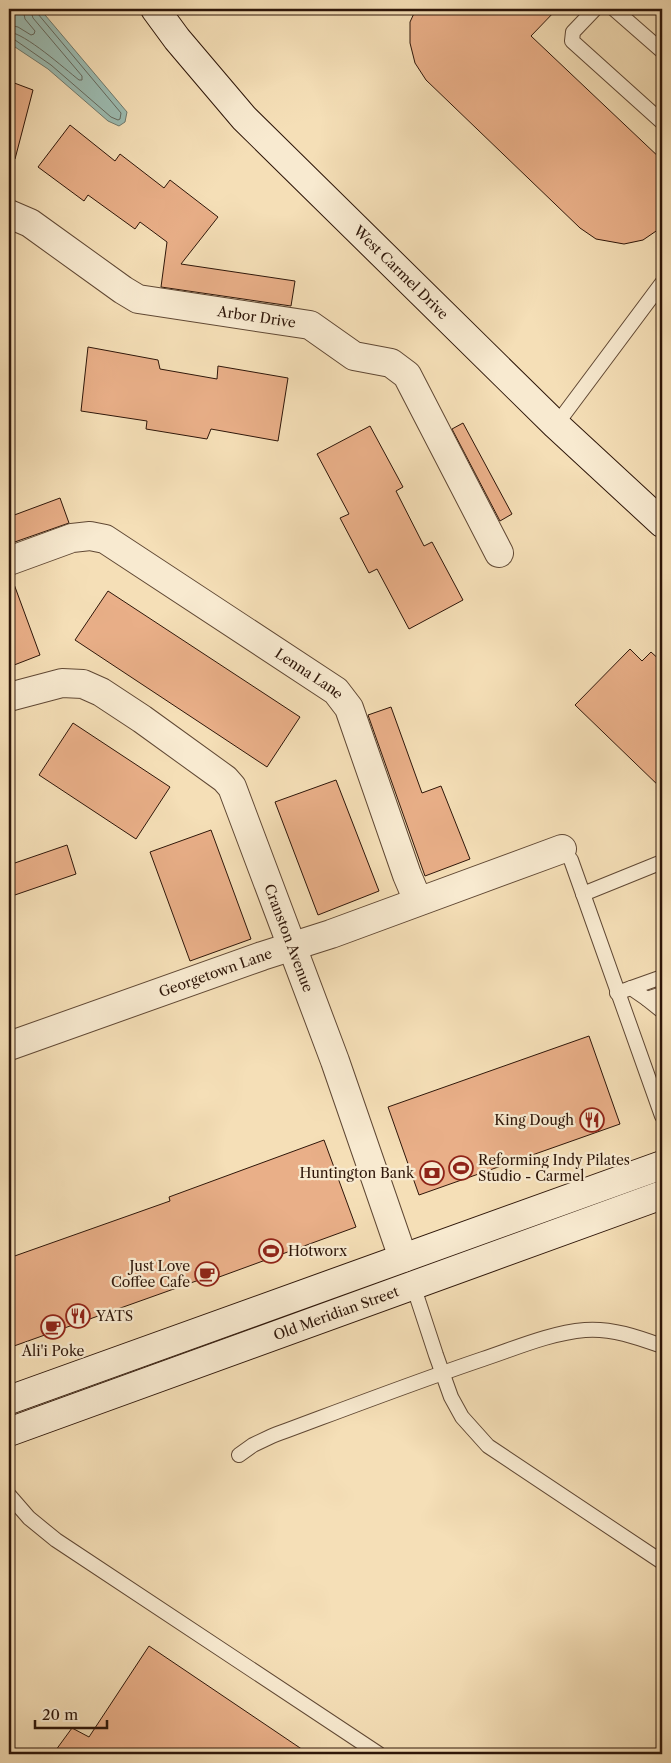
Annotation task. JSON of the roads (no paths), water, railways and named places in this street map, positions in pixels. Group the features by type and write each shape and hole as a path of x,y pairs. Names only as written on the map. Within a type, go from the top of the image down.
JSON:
{"street":[{"name":"West Carmel Drive","path":"155,9 194,60 244,118 556,425 662,523"},
{"name":"Arbor Drive","path":"9,214 30,222 138,299 310,325 354,356 391,363 407,375 499,553"},
{"name":"Lenna Lane","path":"9,561 72,538 90,536 105,539 336,691 349,708 407,875 418,901"},
{"name":"Cranston Avenue","path":"9,697 62,683 85,686 101,692 225,779 232,787 337,1068 403,1258"},
{"name":"Georgetown Lane","path":"9,1046 292,947 562,849"},
{"path":"9,1400 662,1165"},
{"name":"Old Meridian Street","path":"9,1432 662,1195"}],"lane":[{"path":"595,9 573,32 572,41 662,122"},
{"path":"614,9 662,51"},
{"path":"556,425 662,282"},
{"path":"562,849 571,860 662,1116"},
{"path":"583,894 662,862"},
{"path":"617,993 662,977"},
{"path":"631,988 662,1011"},
{"path":"647,999 662,994"},
{"path":"413,1286 451,1397 462,1417 488,1446 662,1562"},
{"path":"239,1455 253,1445 272,1436 442,1372 535,1341 586,1330 631,1334 662,1346"},
{"path":"9,1495 29,1518 56,1540 379,1754"}],"water":[{"path":"9,9 40,9 127,112 125,122 119,126 108,121 48,69 9,43"}],"place":[{"name":"King Dough","path":"592,1120"},
{"name":"Reforming Indy Pilates Studio - Carmel","path":"461,1168"},
{"name":"Huntington Bank","path":"432,1173"},
{"name":"Hotworx","path":"271,1251"},
{"name":"Just Love Coffee Cafe","path":"207,1274"},
{"name":"YATS","path":"78,1316"},
{"name":"Ali'i Poke","path":"53,1327"}]}
